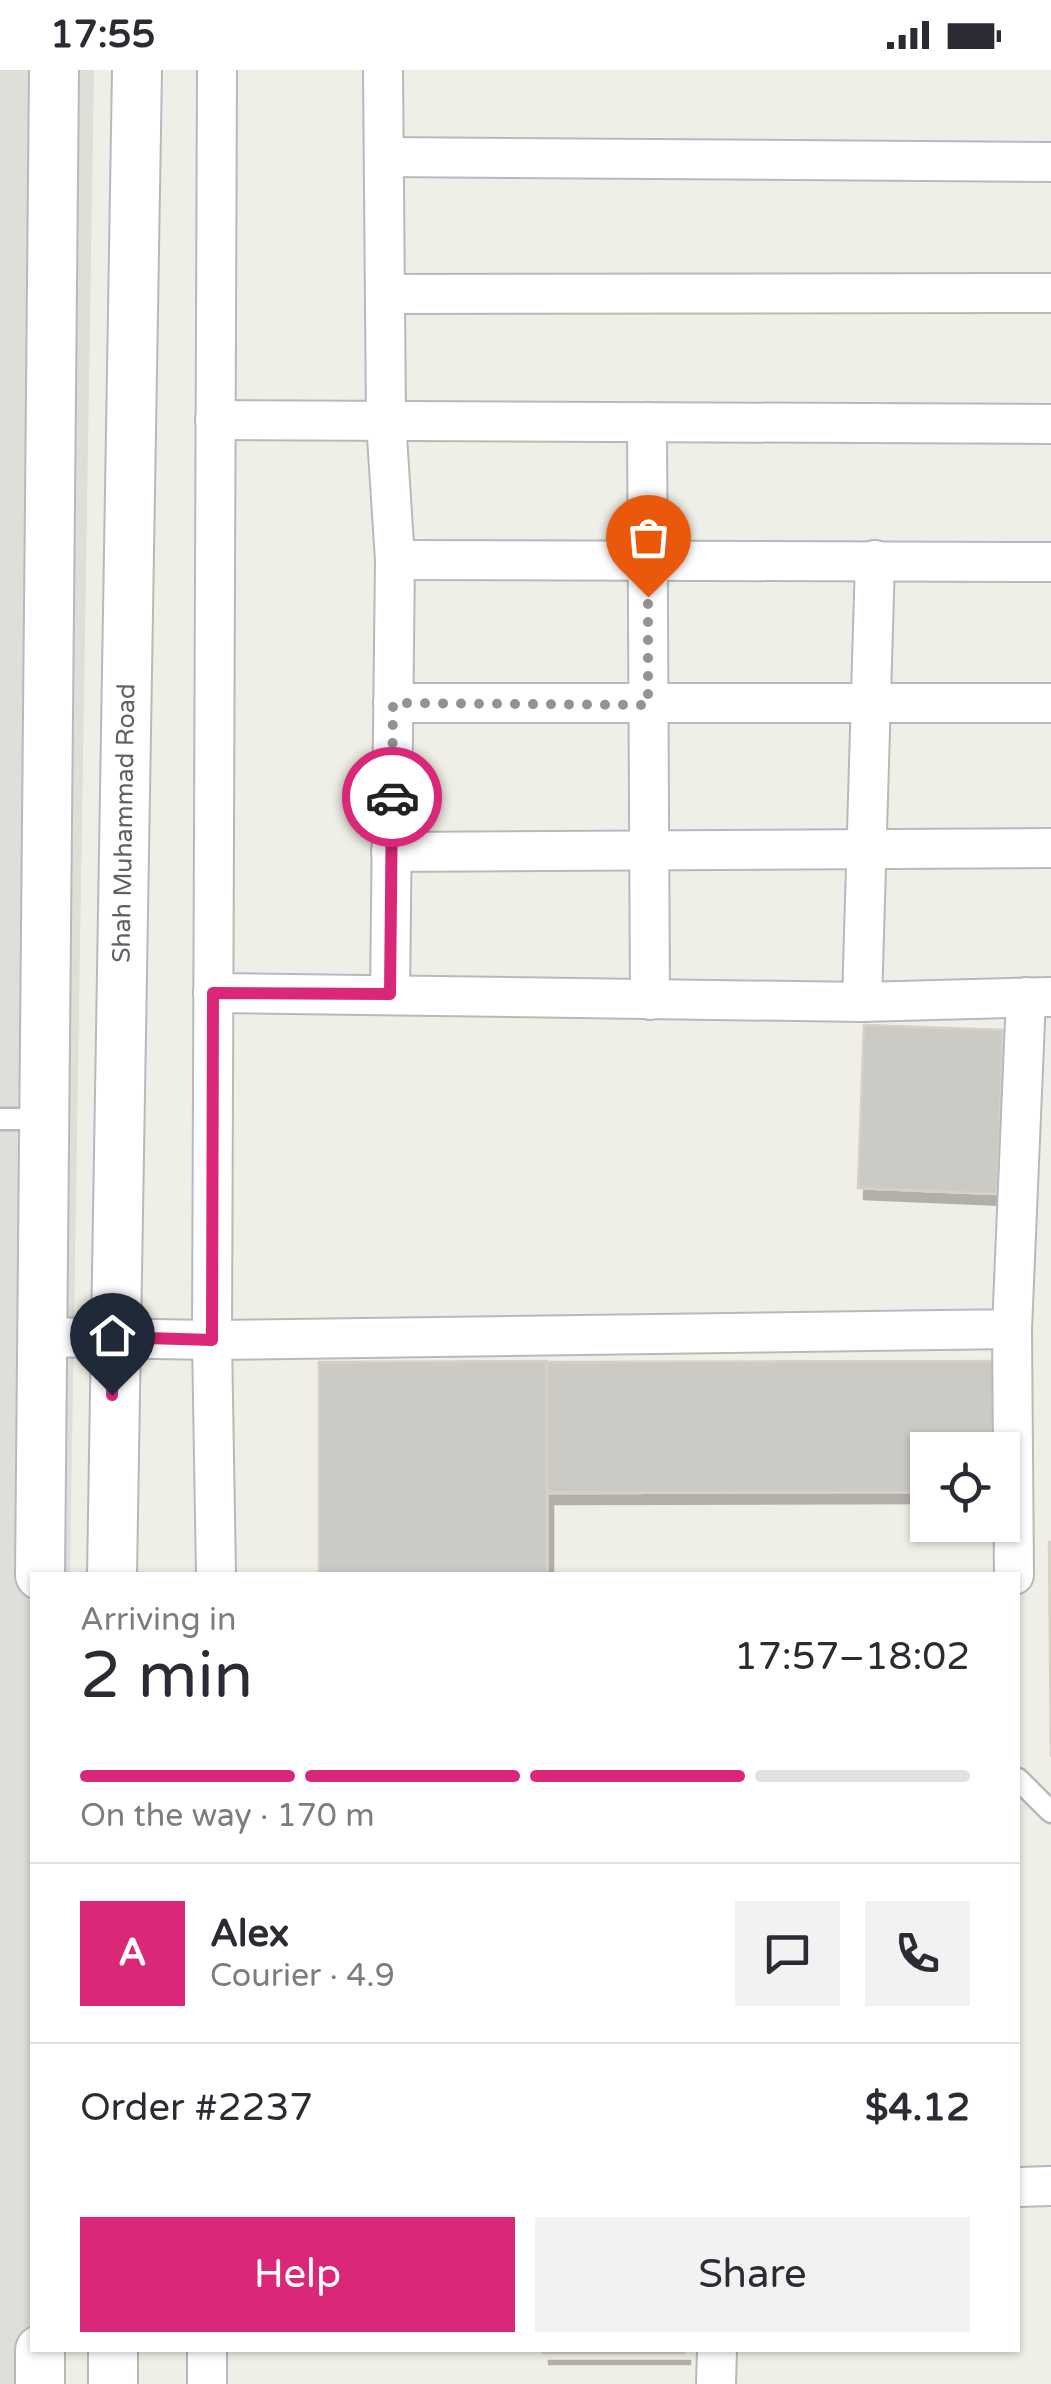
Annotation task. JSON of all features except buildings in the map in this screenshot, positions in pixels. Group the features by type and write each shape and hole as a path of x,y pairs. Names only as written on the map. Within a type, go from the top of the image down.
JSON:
{"street":[{"path":"40,1572 40,1337 22,1119 54,70"},
{"name":"Shah Muhammad Road","path":"112,1572 137,70"},
{"path":"216,1572 212,1340 217,70"},
{"path":"383,70 386,421 396,560 390,994"},
{"path":"384,156 1051,162"},
{"path":"385,294 1051,293"},
{"path":"216,420 1051,424"},
{"path":"647,422 650,1000"},
{"path":"396,560 1051,562"},
{"path":"862,1002 875,560"},
{"path":"393,703 1051,703"},
{"path":"391,852 1051,848"},
{"path":"213,993 862,1002 1039,997 1036,1158 1012,1329 1034,1474 1015,1572"},
{"path":"40,1337 212,1340 1012,1329"},
{"path":"1020,2188 1051,2186"},
{"path":"40,2352 40,2384"},
{"path":"113,2352 113,2384"},
{"path":"207,2352 207,2384"},
{"path":"716,2352 716,2384"}],"lane":[{"path":"1020,1782 1051,1812"}],"shaded area":[{"path":"0,70 94,70 70,1572 30,1572 30,2352 57,2384 0,2384"}],"way so far":[{"path":"392,797 393,703 648,705 648,597"}],"route":[{"path":"112,1395 114,1337 212,1340 213,993 390,994 392,797"}]}
